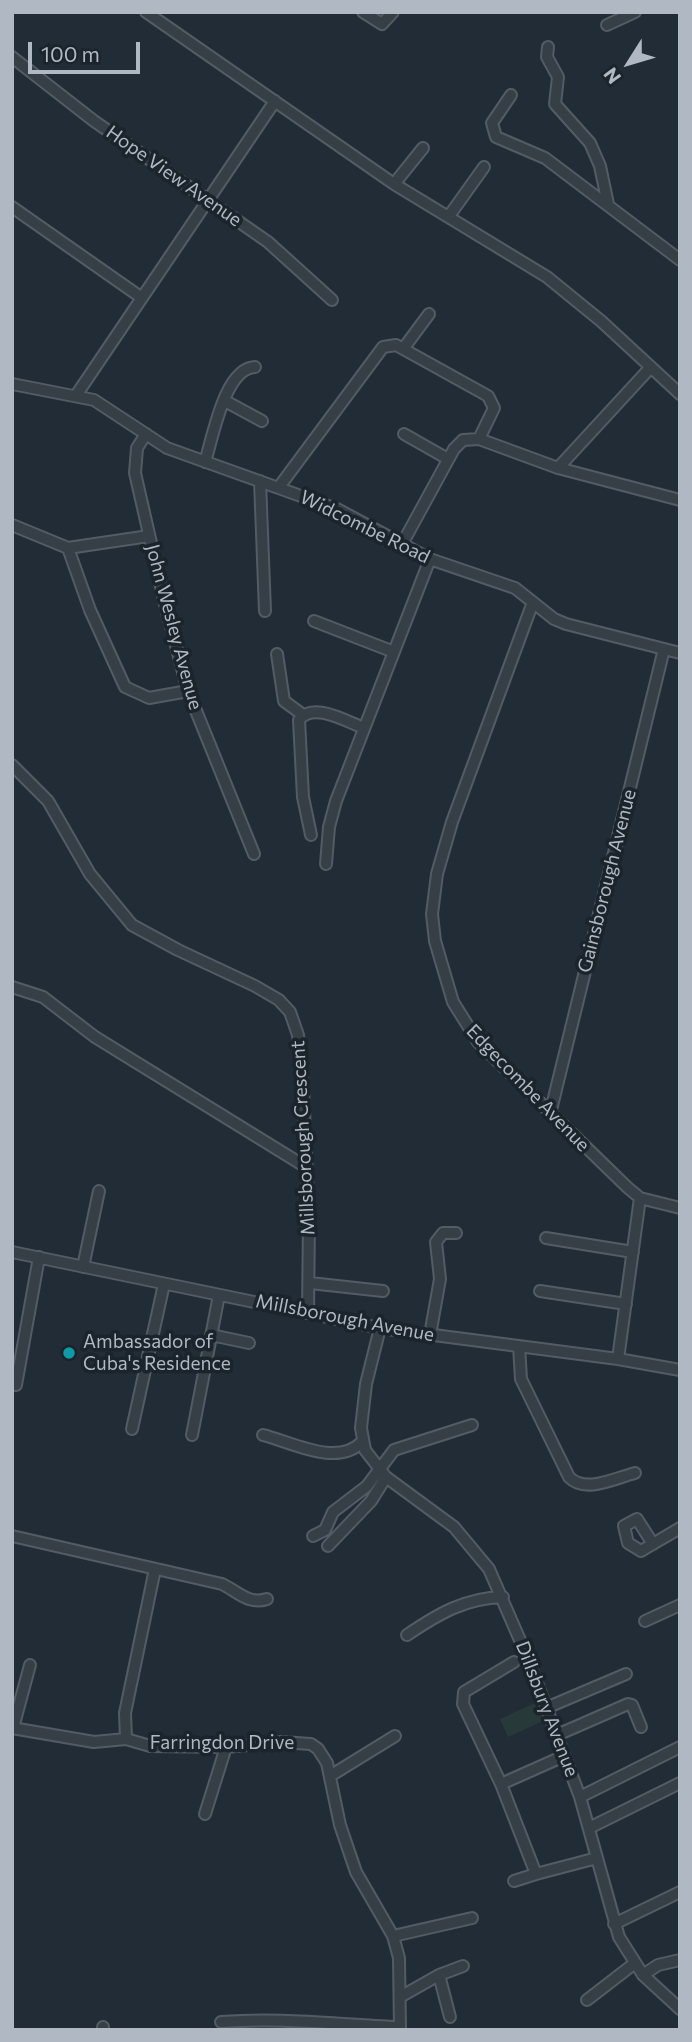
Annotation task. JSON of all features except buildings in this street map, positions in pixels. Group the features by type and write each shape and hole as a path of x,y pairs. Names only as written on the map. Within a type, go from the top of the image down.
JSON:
{"street":[{"path":"146,12 394,184 472,229 575,298 680,394"},
{"path":"363,12 380,24 386,22 393,12"},
{"path":"607,25 635,12"},
{"path":"548,47 547,57 558,77 555,104 590,143 600,166 608,204"},
{"name":"Hope View Avenue","path":"12,57 94,121 268,242 332,300"},
{"path":"511,95 492,123 496,137 544,158 680,260"},
{"path":"77,394 275,101"},
{"path":"394,184 423,148"},
{"path":"449,216 484,167"},
{"path":"12,207 142,298"},
{"path":"403,349 429,314"},
{"path":"279,487 383,347 396,345 491,400 494,412 479,439"},
{"path":"205,462 237,374 247,367 256,367"},
{"path":"558,468 651,367"},
{"name":"Widcombe Road","path":"12,384 77,394 94,400 167,448 337,509 401,546 430,559 514,588 566,624 680,653"},
{"path":"225,401 262,421"},
{"name":"John Wesley Avenue","path":"146,434 137,449 135,472 188,691 254,855"},
{"path":"404,434 448,460"},
{"path":"401,546 448,460 463,440 479,439 558,468 680,500"},
{"path":"260,481 265,611"},
{"path":"12,525 68,548 149,536"},
{"path":"68,548 90,610 125,687 149,698 188,691"},
{"path":"326,864 332,816 430,559"},
{"name":"Edgecombe Avenue","path":"533,602 452,822 437,874 432,914 444,980 464,1023 478,1042 550,1114 640,1198 680,1208"},
{"path":"314,621 394,652"},
{"name":"Gainsborough Avenue","path":"550,1114 664,649"},
{"path":"277,654 284,701 303,715"},
{"path":"303,715 311,712 325,713 364,728"},
{"path":"303,715 299,728 301,765 311,835"},
{"name":"Millsborough Crescent","path":"12,765 48,801 90,874 132,925 255,986 279,1000 290,1012 298,1035 306,1167 310,1283 308,1312"},
{"path":"12,987 43,997 95,1037 306,1167"},
{"path":"83,1267 90,1208 99,1191"},
{"path":"618,1359 640,1198"},
{"path":"429,1335 440,1279 436,1242 443,1233 456,1233"},
{"path":"546,1238 633,1252"},
{"name":"Millsborough Avenue","path":"12,1252 39,1260 380,1328 618,1359 680,1370"},
{"path":"16,1385 39,1260"},
{"path":"310,1283 383,1291"},
{"path":"132,1429 164,1284"},
{"path":"540,1291 626,1304"},
{"path":"192,1435 219,1295"},
{"path":"263,1435 334,1454 354,1450 362,1442 366,1384 380,1328"},
{"path":"211,1335 249,1343"},
{"path":"519,1346 521,1379 574,1483 589,1485 635,1473"},
{"path":"328,1546 371,1501 388,1455 409,1443 472,1425"},
{"name":"Dillsbury Avenue","path":"362,1442 382,1474 454,1527 489,1569 503,1597 580,1797 614,1924 643,1975 678,2004"},
{"path":"313,1536 325,1530 333,1512 382,1474"},
{"path":"653,1544 680,1528"},
{"path":"12,1536 222,1584 248,1600 258,1602 267,1599"},
{"name":"Farringdon Drive","path":"155,1569 125,1713 126,1739 150,1746 226,1747 282,1742 311,1744 324,1755 340,1825 356,1872 393,1936 399,1958 400,2028"},
{"path":"407,1635 433,1617 466,1602 503,1597"},
{"path":"645,1621 680,1605"},
{"path":"514,1662 461,1695 501,1784 536,1874"},
{"path":"30,1665 12,1728 94,1742 126,1739"},
{"path":"546,1708 626,1674"},
{"path":"556,1735 628,1704 632,1705 642,1727"},
{"path":"330,1776 395,1736"},
{"path":"205,1814 226,1747"},
{"path":"580,1797 680,1747"},
{"path":"501,1784 564,1756"},
{"path":"589,1828 680,1783"},
{"path":"514,1881 597,1858"},
{"path":"614,1924 680,1892"},
{"path":"393,1936 472,1918"},
{"path":"643,1975 658,1965 680,1961"},
{"path":"587,2000 635,1963"},
{"path":"400,1997 439,1975 463,1966"},
{"path":"439,1975 450,2017"},
{"path":"221,2022 266,2018 325,2025 400,2028"}],"green space":[{"path":"535,1703 543,1721 508,1737 500,1719"}],"place":[{"name":"Ambassador of Cuba's Residence","path":"69,1353"}]}
